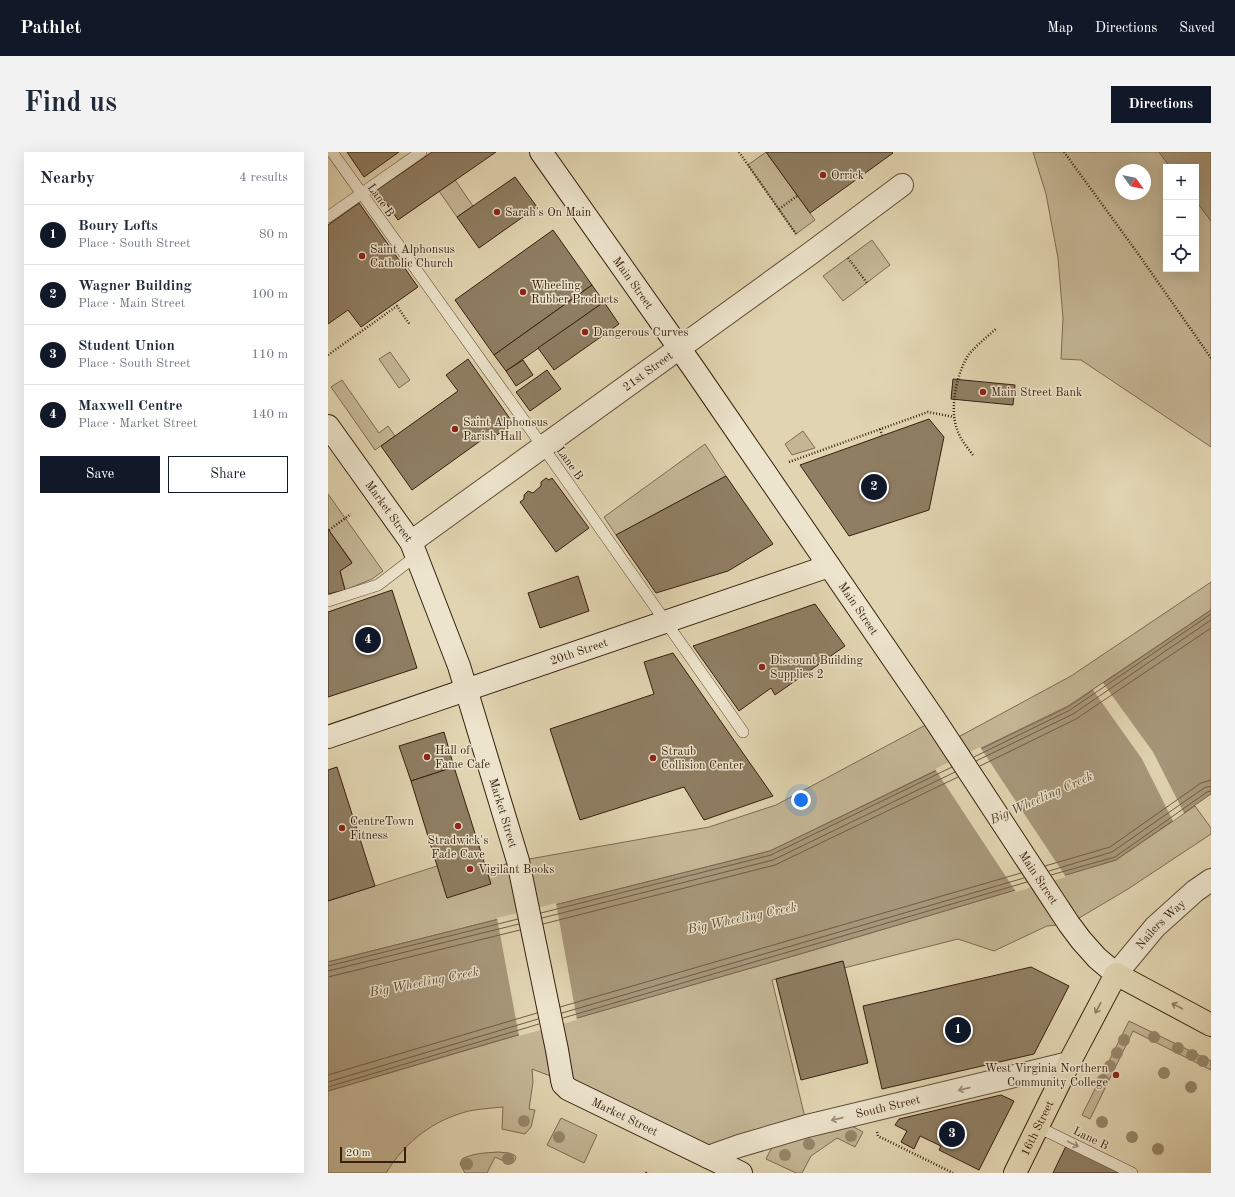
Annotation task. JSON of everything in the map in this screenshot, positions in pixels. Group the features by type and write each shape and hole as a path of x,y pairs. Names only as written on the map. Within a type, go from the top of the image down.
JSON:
{"main road":[{"name":"Main Street","path":"1116,974 1211,1025"},
{"name":"16th Street","path":"1015,1173 1116,974"}],"street":[{"name":"Main Street","path":"541,152 680,348 949,742 1069,924 1097,958 1116,974"},
{"name":"21st Street","path":"414,549 543,447 811,254 902,185"},
{"name":"Market Street","path":"328,426 414,549 459,666 518,861 563,1084 568,1089 741,1173"},
{"name":"20th Street","path":"330,733 467,689 829,566"},
{"name":"Nailers Way","path":"1116,974 1155,927 1195,891 1211,880"},
{"name":"South Street","path":"708,1157 739,1146 807,1126 1070,1063"}],"lane":[{"name":"Lane B","path":"332,152 543,447 743,732"},
{"path":"328,217 421,152"},
{"path":"328,601 378,585 414,549"},
{"name":"Lane B","path":"1038,1127 1132,1173"}],"path":[{"path":"739,152 796,234"},
{"path":"1064,152 1139,255 1211,358"},
{"path":"779,209 797,196"},
{"path":"848,258 867,283"},
{"path":"328,355 397,306 410,325"},
{"path":"973,455 956,428 954,417 957,380 963,365 970,354 997,328"},
{"path":"789,462 928,412 954,417"},
{"path":"880,429 882,435"},
{"path":"329,530 351,514"},
{"path":"876,1130 878,1136 954,1173"}],"shaded area":[{"path":"766,152 815,220 796,234 748,165"},
{"path":"1033,152 1159,152 1168,164 1163,164 1163,272 1199,272 1199,205 1211,221 1211,447 1081,360 1061,359 1063,318 1058,258 1046,194"},
{"path":"455,180 473,206 457,217 439,191"},
{"path":"872,240 890,265 843,301 823,276"},
{"path":"390,352 410,380 399,388 379,359"},
{"path":"342,380 379,433 388,426 395,436 375,450 331,387"},
{"path":"803,431 815,448 792,455 785,444"},
{"path":"705,444 726,476 616,535 604,517"},
{"path":"328,494 383,571 372,579 345,590 340,571 352,562 328,529"},
{"path":"1211,582 1211,610 1068,706 770,851 328,962 328,901 437,866 486,869 518,861 709,827 776,805 935,720 949,742 1071,676"},
{"path":"1195,806 1211,828 1211,834 1128,889 1069,924 1047,926 994,951 958,939 844,968 842,961 772,980 807,1126 708,1157 561,1080 532,1069 533,1082 529,1109 535,1110 531,1127 525,1134 502,1129 503,1107 469,1111 444,1120 421,1134 402,1152 386,1173 328,1173 328,1091 800,954 1116,860"},
{"path":"1129,1021 1211,1061 1211,1070 1133,1031 1090,1119 1082,1115"},
{"path":"561,1118 597,1135 584,1163 547,1145"},
{"path":"852,1126 863,1132 855,1147 837,1138 811,1156 802,1173 796,1173 766,1159 771,1149 778,1144"},
{"path":"498,1152 514,1155 516,1157 515,1161 510,1164 495,1157 487,1173 465,1173 460,1164 462,1159 470,1156"}],"water":[{"path":"1159,152 1211,152 1211,221 1199,205 1199,164 1168,164"},
{"name":"Big Wheeling Creek","path":"1211,610 1211,794 1116,860 800,954 328,1091 328,962 770,851 1068,707"}],"pier":[{"path":"1103,683 1153,752 1184,813 1173,821 1142,759 1093,690"},
{"path":"980,747 1066,877 1016,892 935,769"},
{"path":"556,903 577,1020 519,1036 497,918"}],"building":[{"path":"347,152 399,152 364,177"},
{"path":"432,152 496,152 398,220 377,190"},
{"name":"Orrick","path":"766,152 892,152 893,153 810,213"},
{"name":"Sarah's On Main","path":"515,177 537,207 479,248 457,217"},
{"name":"Saint Alphonsus Catholic Church","path":"359,203 418,287 361,327 348,310 328,324 328,225"},
{"name":"Wheeling Rubber Products","path":"553,230 592,285 494,355 455,300"},
{"path":"592,285 604,302 506,371 494,355"},
{"name":"Dangerous Curves","path":"604,302 619,324 554,370 538,348"},
{"name":"Saint Alphonsus Parish Hall","path":"468,359 513,423 494,437 490,434 412,490 381,446 458,391 446,375"},
{"path":"523,360 533,375 516,386 506,371"},
{"path":"547,370 561,389 530,411 516,392"},
{"name":"Main Street Bank","path":"953,379 1015,385 1013,405 951,399"},
{"path":"929,419 944,437 929,510 849,536 800,465"},
{"path":"726,476 773,544 728,571 656,593 616,535"},
{"path":"546,478 549,480 552,478 589,528 556,552 520,502 524,499 524,495 528,491 533,493 541,486 541,482"},
{"path":"328,529 352,563 340,571 345,590 328,594"},
{"path":"578,576 589,611 540,628 528,593"},
{"path":"392,590 417,668 328,697 328,612"},
{"name":"Discount Building Supplies 2","path":"815,604 845,646 775,695 771,688 739,711 693,646"},
{"name":"Straub Collision Center","path":"673,653 773,796 704,820 684,787 580,820 550,729 654,694 644,662"},
{"name":"Hall of Fame Cafe","path":"444,732 454,767 411,781 399,746"},
{"name":"CentreTown Fitness","path":"337,767 375,886 328,901 328,770"},
{"path":"454,767 491,884 447,898 411,781"},
{"path":"843,961 868,1063 801,1080 776,979"},
{"path":"1031,967 1069,986 1034,1054 882,1089 863,1006"},
{"path":"1001,1095 1014,1101 979,1170 939,1150 941,1146 920,1136 914,1149 901,1142 907,1131 895,1125 899,1119"},
{"path":"1066,1146 1121,1173 1053,1173"}],"place":[{"name":"Orrick","path":"823,175"},
{"name":"Sarah's On Main","path":"497,212"},
{"name":"Saint Alphonsus Catholic Church","path":"362,256"},
{"name":"Wheeling Rubber Products","path":"523,292"},
{"name":"Dangerous Curves","path":"585,332"},
{"name":"Main Street Bank","path":"983,392"},
{"name":"Saint Alphonsus Parish Hall","path":"455,429"},
{"name":"Wagner Building","path":"874,487"},
{"name":"Maxwell Centre","path":"368,640"},
{"name":"Discount Building Supplies 2","path":"762,667"},
{"name":"Hall of Fame Cafe","path":"427,757"},
{"name":"Straub Collision Center","path":"653,758"},
{"name":"Stradwick's Fade Cave","path":"458,826"},
{"name":"CentreTown Fitness","path":"342,828"},
{"name":"Vigilant Books","path":"470,869"},
{"name":"Boury Lofts","path":"958,1030"},
{"name":"West Virginia Northern Community College","path":"1116,1075"},
{"name":"Student Union","path":"952,1134"}]}
